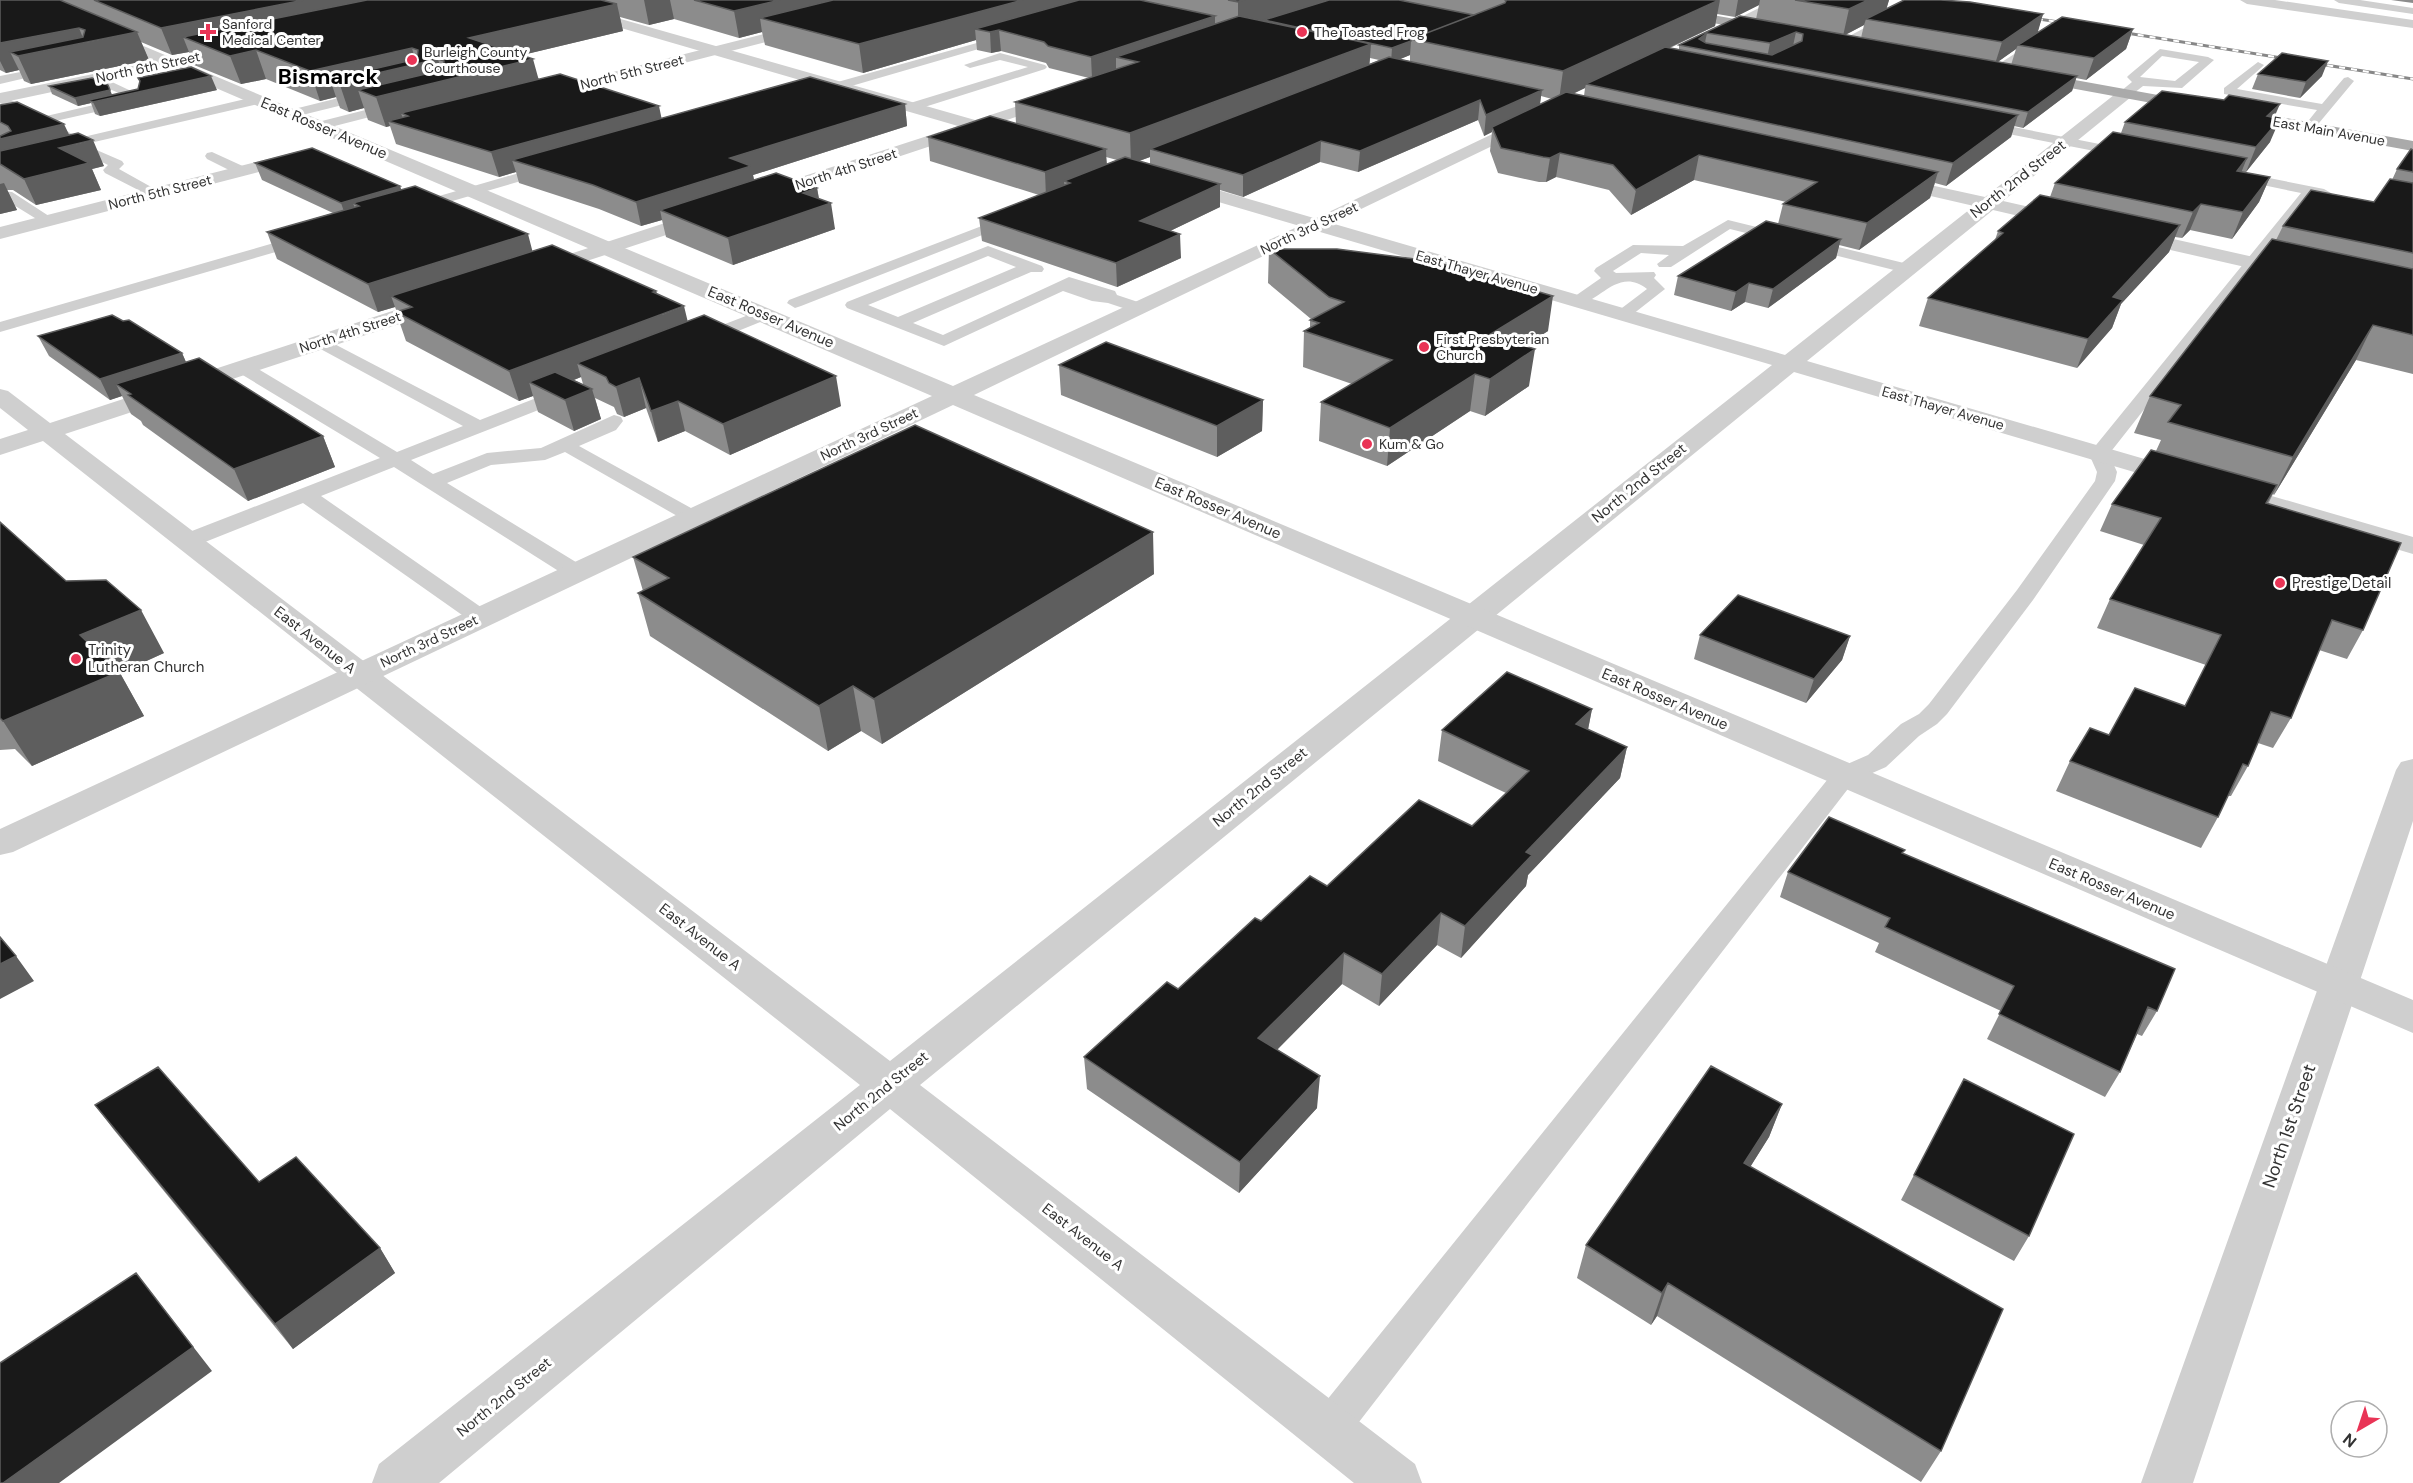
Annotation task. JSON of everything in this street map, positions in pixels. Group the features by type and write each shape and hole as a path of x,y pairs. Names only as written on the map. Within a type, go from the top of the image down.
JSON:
{"main road":[{"path":"1607,0 1788,33"},
{"path":"1837,41 1866,47"},
{"name":"East Main Avenue","path":"1989,69 2132,88 2309,127 2413,146"}],"street":[{"path":"540,0 1032,142"},
{"path":"1686,48 1786,0"},
{"path":"2247,0 2413,24"},
{"name":"East Rosser Avenue","path":"22,1 186,80 258,100 2413,1017"},
{"name":"North 5th Street","path":"525,99 821,24"},
{"name":"North 6th Street","path":"0,98 95,78 186,80 251,46"},
{"name":"North 2nd Street","path":"398,1483 890,1084 2132,88"},
{"name":"North 4th Street","path":"519,277 1074,92"},
{"name":"North 3rd Street","path":"0,843 1317,225 1550,112"},
{"name":"North 5th Street","path":"0,233 310,154"},
{"path":"1871,177 2079,224"},
{"name":"East Thayer Avenue","path":"1156,178 2413,546"},
{"path":"2114,231 2310,275"},
{"name":"North 4th Street","path":"0,447 453,298"},
{"name":"East Avenue A","path":"0,396 890,1084 1396,1483"},
{"name":"North 1st Street","path":"2167,1483 2413,770"}],"lane":[{"path":"2339,0 2413,11"},
{"path":"1837,41 1902,12 1879,8"},
{"path":"1989,69 2054,31 2042,29"},
{"path":"804,96 1020,33"},
{"path":"2160,52 2208,60 2178,86 2132,88 2133,77 2160,52"},
{"path":"911,107 1041,67 1000,56 957,69"},
{"path":"2258,65 2228,91 2325,108"},
{"path":"0,80 68,66"},
{"path":"95,78 116,91 184,117"},
{"path":"186,80 216,110"},
{"path":"2309,127 2348,81"},
{"path":"20,111 151,86"},
{"path":"868,95 895,87"},
{"path":"290,114 388,90"},
{"path":"0,98 92,152 117,164 110,170"},
{"path":"46,149 258,100"},
{"path":"347,138 412,102"},
{"path":"20,111 72,104"},
{"path":"39,121 152,105"},
{"path":"1964,122 2139,156"},
{"path":"61,133 90,127"},
{"path":"2,172 73,160 92,152"},
{"path":"212,156 242,171"},
{"path":"403,211 563,165"},
{"path":"94,171 110,170 155,193"},
{"path":"2219,172 2333,195"},
{"path":"1328,1430 1845,775 1877,761 1910,730 1929,719 1938,709 2025,595 2105,481 2107,472 2099,454 2310,190"},
{"path":"4,193 48,220"},
{"path":"795,303 1024,214"},
{"path":"1665,264 1728,224 1906,268"},
{"path":"0,327 322,234"},
{"path":"1612,279 1602,271 1638,248 1686,251"},
{"path":"1070,284 944,341 853,306 988,251 1070,284 1108,294 1110,298 1138,308"},
{"path":"898,323 1030,267"},
{"path":"1576,301 1612,279 1645,277 1657,289 1622,314"},
{"path":"687,345 764,314"},
{"path":"321,342 479,427"},
{"path":"242,367 576,572"},
{"path":"187,541 588,385"},
{"path":"432,482 487,459 545,454 609,426 601,412 566,393"},
{"path":"574,452 693,517"},
{"path":"306,495 480,617"}],"building":[{"path":"0,0 60,0 137,32 18,56 10,52 83,37 85,30 79,28 0,43"},
{"path":"94,0 304,0 161,28"},
{"path":"367,0 601,0 617,4 469,38 533,59 376,97 358,90 443,70 444,61 438,59 339,82 330,79 417,59 418,50 412,48 310,71 256,50 230,56 183,37"},
{"path":"694,0 780,0 734,11"},
{"path":"833,0 1023,0 859,44 760,18"},
{"path":"1079,0 1140,0 1215,16 1091,57 999,30 990,32 975,29"},
{"path":"1329,0 1399,0 1474,15 1392,48 1264,20"},
{"path":"1505,0 1719,0 1563,71 1411,39 1505,3"},
{"path":"1795,0 1868,0 1849,9"},
{"path":"1904,0 1970,2 2043,14 2002,42 1866,19"},
{"path":"1239,16 1371,44 1130,133 1015,102 1138,62 1116,57"},
{"path":"1740,16 2077,76 2028,112 1679,45","holes":["1796,32 1803,34 1802,41 1772,55 1706,43 1699,39 1707,33 1770,43"]},
{"path":"2062,17 2133,29 2094,58 2018,45"},
{"path":"1665,47 2018,115 1953,163 1586,84"},
{"path":"2282,53 2328,61 2306,82 2258,74"},
{"path":"1389,57 1542,90 1486,115 1480,100 1360,151 1321,141 1243,175 1150,149"},
{"path":"191,67 211,76 93,102 89,100 138,89 140,81 138,78"},
{"path":"560,74 659,106 491,152 388,121 408,116 401,113"},
{"path":"810,77 905,104 730,158 751,166 636,202 593,185 512,160"},
{"path":"92,78 108,85 110,90 75,98 49,86"},
{"path":"2162,91 2224,100 2229,95 2280,104 2267,116 2280,119 2256,147 2125,122"},
{"path":"1566,92 1938,172 1867,223 1783,204 1817,182 1699,155 1636,190 1613,165 1560,153 1550,158 1501,148 1492,127"},
{"path":"17,102 64,124 0,139 0,136 11,131 8,126 0,122 0,105"},
{"path":"990,116 1106,149 1045,172 928,137"},
{"path":"2113,132 2247,158 2237,171 2270,177 2243,212 2201,204 2193,212 2055,183"},
{"path":"78,133 93,140 59,148 89,163 24,179 0,164 0,151"},
{"path":"312,148 400,186 341,203 255,163"},
{"path":"2411,149 2413,150 2413,172 2397,169"},
{"path":"1125,157 1220,184 1140,221 1180,234 1116,263 979,218 1070,183 1064,181"},
{"path":"776,173 817,188 803,193 831,203 728,238 660,210"},
{"path":"2390,179 2413,183 2413,253 2283,226 2311,190 2374,202"},
{"path":"415,186 528,234 368,284 267,232 359,206 353,203"},
{"path":"2040,195 2180,225 2113,297 2123,300 2088,339 1928,298 2003,233 1998,231"},
{"path":"1766,221 1841,239 1773,289 1749,283 1736,292 1678,276"},
{"path":"2272,239 2413,269 2413,335 2373,325 2293,457 2168,422 2181,405 2150,396"},
{"path":"552,245 656,291 653,292 684,306 509,371 396,312 412,307 391,296"},
{"path":"1269,249 1337,249 1415,259 1419,257 1553,296 1489,335 1535,349 1490,379 1475,374 1390,428 1321,402 1392,360 1304,331 1319,323 1310,320 1344,302 1329,297"},
{"path":"112,315 123,321 129,320 182,353 100,379 38,336"},
{"path":"704,315 836,376 723,424 678,401 651,411 639,378 616,387 609,383 606,377 577,363"},
{"path":"1106,342 1263,400 1217,426 1059,365"},
{"path":"199,358 323,436 234,469 128,395 131,394 116,384"},
{"path":"555,372 592,389 565,400 529,382"},
{"path":"915,425 1153,532 874,699 853,686 819,706 638,593 669,578 633,557"},
{"path":"2151,450 2277,485 2266,503 2401,543 2363,630 2332,620 2291,718 2271,712 2248,766 2243,764 2218,817 2070,761 2090,728 2109,735 2135,688 2185,706 2221,635 2110,599 2161,518 2112,504"},
{"path":"0,522 66,581 106,580 141,610 80,635 119,672 3,721 0,718"},
{"path":"1738,595 1850,636 1814,679 1700,635"},
{"path":"1507,672 1592,709 1576,724 1627,747 1526,852 1532,855 1465,926 1441,913 1382,974 1344,953 1258,1038 1320,1076 1240,1162 1084,1057 1167,982 1178,989 1255,918 1261,921 1310,876 1327,886 1419,800 1472,826 1529,771 1442,730"},
{"path":"1829,817 1905,850 1902,853 2175,969 2157,1011 2148,1007 2120,1072 1999,1014 2014,986 1885,927 1890,918 1788,872"},
{"path":"0,937 16,956 0,964"},
{"path":"1711,1066 1782,1104 1744,1163 2003,1309 1941,1451 1668,1283 1662,1293 1586,1245"},
{"path":"158,1067 259,1182 296,1157 380,1248 275,1324 95,1105"},
{"path":"1964,1079 2074,1134 2029,1236 1914,1175"},
{"path":"136,1273 193,1347 0,1483 0,1363"}],"railway":[{"path":"2025,17 2072,24"},
{"path":"2114,31 2413,79"}],"place":[{"name":"Sanford Medical Center","path":"208,32"},
{"name":"The Toasted Frog","path":"1302,32"},
{"name":"Burleigh County Courthouse","path":"412,60"},
{"name":"First Presbyterian Church","path":"1424,347"},
{"name":"Kum & Go","path":"1367,444"},
{"name":"Prestige Detail","path":"2280,583"},
{"name":"Trinity Lutheran Church","path":"76,659"}],"district":[{"name":"Bismarck","path":"328,76"}]}
